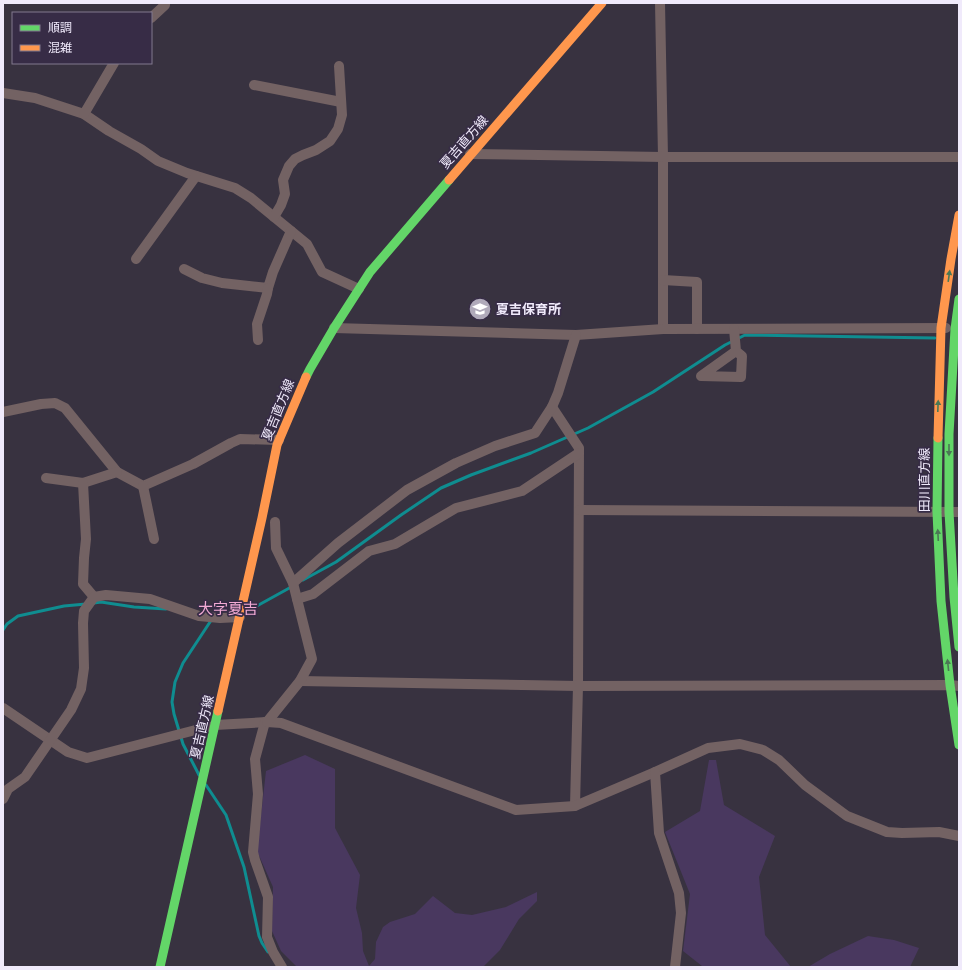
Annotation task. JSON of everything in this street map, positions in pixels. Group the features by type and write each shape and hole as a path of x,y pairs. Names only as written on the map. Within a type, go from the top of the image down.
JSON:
{"main road":[{"name":"夏吉直方線","path":"160,967 216,725 277,445 310,369 370,272 470,154 602,3"},
{"name":"田川直方線","path":"959,215 941,328 936,512 941,601 955,685 959,745"},
{"name":"田川直方線","path":"959,300 949,434 954,512 954,597 959,647"}],"street":[{"path":"152,17 165,5 165,3"},
{"path":"660,3 663,157 663,329"},
{"path":"84,114 113,64"},
{"path":"274,217 285,194 283,180 289,166 295,159 303,154 316,150 330,141 338,129 342,115 339,66"},
{"path":"254,85 341,102"},
{"path":"3,93 36,98 84,114 158,161 187,173 235,188 251,198 307,244 322,272 359,289"},
{"path":"470,154 663,157 959,157"},
{"path":"136,259 196,176"},
{"path":"258,340 256,324 273,272 291,231"},
{"path":"184,269 202,278 222,283 268,288"},
{"path":"663,280 697,282 697,329"},
{"path":"334,328 576,335 663,329 957,329"},
{"path":"734,329 736,351"},
{"path":"293,583 338,543 406,490 456,463 495,446 535,433 552,407 558,394 576,335"},
{"path":"3,412 41,404 55,403 65,408 117,472 143,486 154,539"},
{"path":"552,407 579,448 578,686 575,806"},
{"path":"143,486 193,464 240,439 279,440"},
{"path":"297,599 313,594 368,551 395,544 456,508 522,491 579,453"},
{"path":"46,478 83,483 117,472"},
{"path":"83,483 86,539 84,584 94,597"},
{"path":"579,510 954,512"},
{"path":"275,522 276,548 293,583 312,659 300,682 266,722 254,759 258,794 253,852 268,897 268,937 272,952 282,967"},
{"path":"3,799 8,790 25,777 71,710 81,689 84,668 84,610 94,597 106,595 150,599 199,616 220,618 240,617"},
{"path":"300,682 578,686 955,685"},
{"path":"3,708 68,752 87,758 216,725 266,722 281,723 516,810 575,806 708,748 740,744 763,750 779,760 806,785 847,816 887,832 939,832 959,836"},
{"path":"655,772 659,833 679,893 681,913 675,967"}],"shaded area":[{"path":"305,755 335,769 335,828 360,875 356,908 362,933 363,951 369,966 375,959 376,942 383,927 390,922 415,914 433,896 455,913 472,915 506,907 537,892 537,901 519,919 500,950 483,967 297,967 281,951 272,931 273,887 257,851 266,771"},
{"path":"709,760 716,760 724,805 775,836 759,877 765,935 791,967 702,967 683,951 690,894 665,832 700,811"},
{"path":"868,936 894,940 919,948 910,967 808,967 830,954"}],"waterway":[{"path":"303,580 336,562 441,488 471,475 531,453 588,428 653,392 725,345 745,335 935,338"},
{"path":"246,610 255,607 293,586"},
{"path":"94,603 101,602 134,607 166,609"},
{"path":"3,630 7,624 18,616 64,606 86,604"},
{"path":"199,775 183,744 172,702 175,682 183,663 212,619"},
{"path":"206,785 226,815 244,867 259,936 268,952"}],"traffic: fast":[{"path":"306,377 334,328 370,272 449,180"},
{"path":"959,299 955,329 949,434 949,512 954,597 959,647"},
{"path":"938,438 937,512 941,601 950,685 959,745"},
{"path":"160,967 218,711"}],"traffic: slow":[{"path":"449,180 602,3"},
{"path":"938,438 941,328 959,215"},
{"path":"218,711 277,445 306,377"}],"place":[{"name":"夏吉保育所","path":"480,309"}],"district":[{"name":"大字夏吉","path":"228,609"}]}
